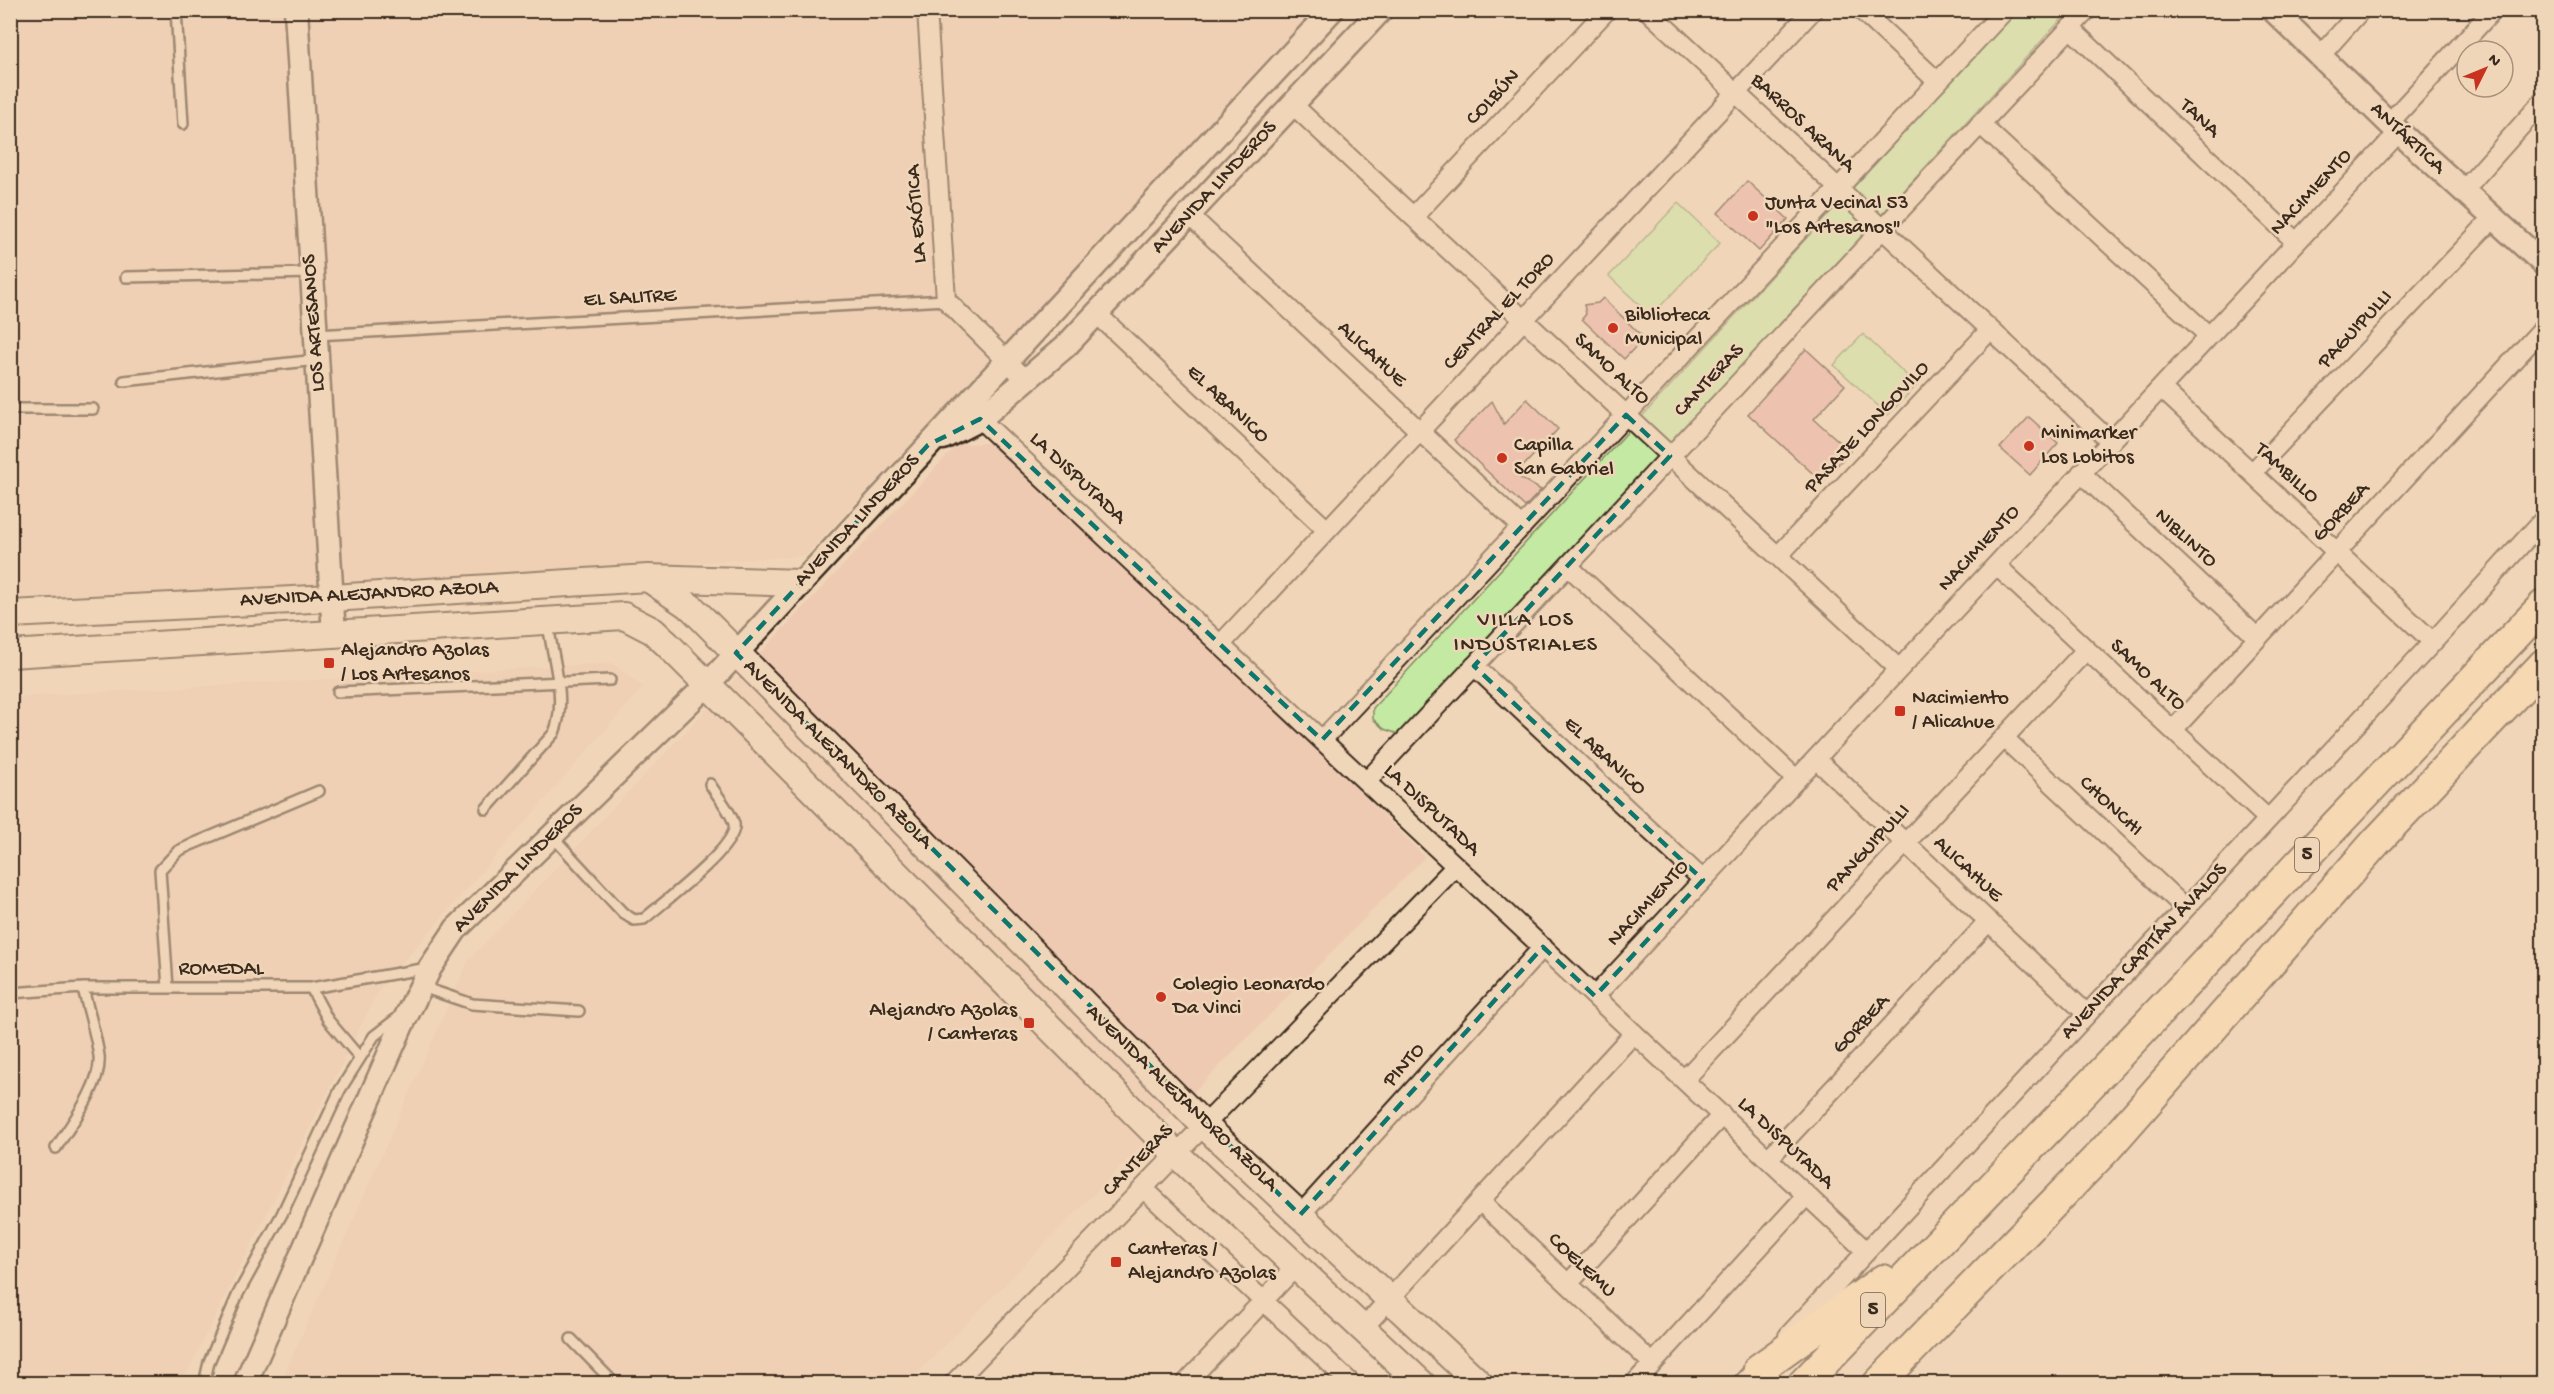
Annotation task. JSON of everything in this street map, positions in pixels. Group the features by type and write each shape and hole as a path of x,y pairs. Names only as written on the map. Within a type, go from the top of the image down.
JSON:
{"highway":[{"name":"5","path":"1803,1383 2544,605"},
{"name":"5","path":"1878,1383 2105,1150 2368,851 2544,664"},
{"path":"1752,1376 1944,1237"}],"main road":[{"name":"AVENIDA ALEJANDRO AZOLA","path":"10,614 332,598 648,578 692,608 1205,1126 1480,1383"},
{"path":"648,578 800,584"},
{"name":"AVENIDA ALEJANDRO AZOLA","path":"10,654 624,616 653,631 1177,1155 1363,1328 1409,1379"}],"street":[{"name":"LOS ARTESANOS","path":"296,10 334,635"},
{"name":"LA EXÓTICA","path":"927,10 946,300"},
{"name":"AVENIDA LINDEROS","path":"973,412 1007,361 1332,10"},
{"name":"AVENIDA LINDEROS","path":"244,1383 425,977 456,929 708,684 928,445 973,412 1027,381 1067,345 1382,10"},
{"name":"COLBÚN","path":"1413,217 1607,10"},
{"name":"BARROS ARANA","path":"1647,10 2110,442"},
{"name":"CENTRAL EL TORO","path":"1221,644 1813,10"},
{"path":"1861,10 1938,82"},
{"name":"CANTERAS","path":"1322,740 2005,10"},
{"name":"CANTERAS","path":"1366,781 2086,10"},
{"name":"ANTÁRTICA","path":"2273,10 2394,127 2544,264"},
{"path":"2320,56 2361,10"},
{"name":"NACIMIENTO","path":"1595,996 2296,242 2493,10"},
{"name":"TANA","path":"2070,28 2296,242"},
{"path":"2463,191 2544,100"},
{"name":"SAMO ALTO","path":"1293,105 1899,669"},
{"path":"1980,124 2209,336"},
{"name":"ALICAHUE","path":"1189,215 1522,527"},
{"name":"PAGUIPULLI","path":"2252,473 2493,218"},
{"path":"946,300 1027,381"},
{"name":"EL ABANICO","path":"1096,314 1327,530"},
{"name":"GORBEA","path":"2173,730 2544,327"},
{"name":"PASAJE LONGOVILO","path":"1778,556 1990,330"},
{"name":"TAMBILLO","path":"2161,388 2433,642"},
{"name":"LA DISPUTADA","path":"973,412 1866,1251"},
{"name":"NIBLINTO","path":"2081,473 2258,638"},
{"name":"AVENIDA CAPITÁN ÁVALOS","path":"1752,1376 2433,642 2544,519"},
{"name":"SAMO ALTO","path":"1996,565 2268,819"},
{"path":"1568,566 1797,779"},
{"name":"PANGUIPULLI","path":"1684,1080 2086,650"},
{"name":"EL ABANICO","path":"1474,666 1703,880"},
{"name":"CHONCHI","path":"2004,738 2185,908"},
{"name":"ALICAHUE","path":"1816,759 2087,1014"},
{"name":"CANTERAS","path":"953,1383 1456,866"},
{"name":"GORBEA","path":"1768,1159 1989,921"},
{"name":"PINTO","path":"1300,1215 1543,947"},
{"path":"1363,1328 1634,1033"},
{"path":"1568,1284 1722,1115"},
{"path":"1144,1189 1352,1383"},
{"path":"1634,1383 1807,1195"},
{"name":"COELEMU","path":"1480,1201 1652,1363"},
{"path":"1185,1383 1296,1266"}],"lane":[{"path":"176,10 183,124"},
{"path":"126,277 312,273"},
{"name":"EL SALITRE","path":"315,335 946,300"},
{"path":"124,381 317,360"},
{"path":"10,409 93,409"},
{"path":"486,809 554,733 559,721 560,704 548,621"},
{"path":"338,692 610,680"},
{"path":"551,835 623,913 634,920 644,919 729,842 734,831 734,823 710,784"},
{"path":"168,988 160,870 178,851 319,791"},
{"path":"425,977 472,1004 579,1011"},
{"name":"ROMEDAL","path":"10,993 82,988 311,988 425,977"},
{"path":"56,1148 96,1079 99,1058 82,988"},
{"path":"311,988 328,1020 360,1058"},
{"path":"204,1383 209,1362 238,1294 282,1214 340,1090 374,1036 411,1007"},
{"path":"572,1339 615,1383"}],"highlighted area":[{"path":"1626,415 1670,456 1474,666 1703,880 1595,996 1543,947 1300,1215 736,653 928,445 980,419 1322,740"}],"shaded area":[{"path":"10,11 1321,11 805,556 395,581 11,599"},
{"path":"1010,441 1425,857 908,1383 280,1384 468,961 957,445"},
{"path":"612,663 643,687 379,990 182,1383 11,1384 11,697"}],"green space":[{"path":"2016,11 2069,11 1654,462 1398,734 1384,729 1373,719 1373,708"},
{"path":"1678,203 1720,243 1651,316 1609,276"},
{"path":"1863,334 1917,385 1888,415 1834,365"}],"building":[{"name":"Junta Vecinal 53 \"Los Artesanos\"","path":"1747,181 1788,219 1759,251 1718,213"},
{"name":"Biblioteca Municipal","path":"1603,298 1644,338 1624,359 1582,319 1586,314 1584,305 1598,303"},
{"path":"1806,349 1845,385 1814,419 1850,451 1822,482 1748,414"},
{"name":"Capilla San Gabriel","path":"1527,399 1558,429 1515,475 1541,490 1525,507 1454,440 1492,401 1504,424"},
{"name":"Minimarker Los Lobitos","path":"2029,417 2058,443 2030,475 2000,448"}],"place":[{"name":"Junta Vecinal 53 \"Los Artesanos\"","path":"1753,216"},
{"name":"Biblioteca Municipal","path":"1613,328"},
{"name":"Minimarker Los Lobitos","path":"2029,446"},
{"name":"Capilla San Gabriel","path":"1502,458"},
{"name":"Alejandro Azolas / Los Artesanos","path":"329,663"},
{"name":"Nacimiento / Alicahue","path":"1900,711"},
{"name":"Colegio Leonardo Da Vinci","path":"1161,997"},
{"name":"Alejandro Azolas / Canteras","path":"1029,1023"},
{"name":"Canteras / Alejandro Azolas","path":"1116,1262"}],"district":[{"name":"VILLA LOS INDUSTRIALES","path":"1526,634"}]}
